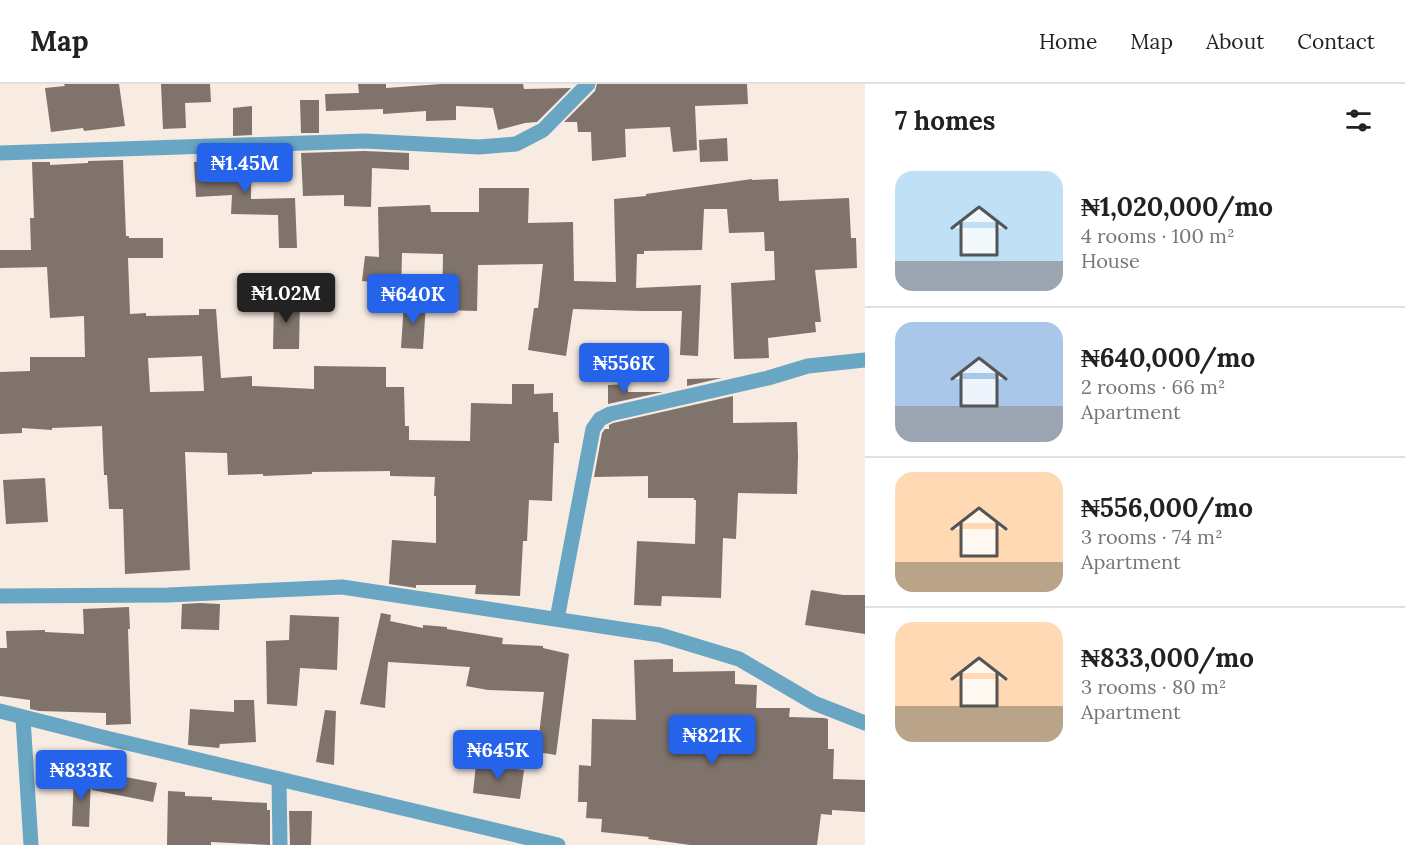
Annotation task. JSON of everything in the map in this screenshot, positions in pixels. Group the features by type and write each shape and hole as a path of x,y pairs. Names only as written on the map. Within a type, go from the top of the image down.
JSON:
{"street":[{"path":"0,153 365,141 479,147 516,144 543,130 588,84"},
{"path":"557,619 593,429 600,419 610,414 768,378 808,366 865,360"},
{"path":"0,596 168,595 342,587 660,635 739,659 814,703 865,723"},
{"path":"0,711 558,845"},
{"path":"23,718 30,845"},
{"path":"279,779 280,845"}],"building":[{"path":"64,84 119,84 125,126 51,132 45,88 65,86"},
{"path":"161,84 210,84 211,102 185,103 186,128 163,129"},
{"path":"358,84 386,84 386,88 441,84 523,84 524,89 571,88 537,122 498,130 493,108 456,106 456,120 426,121 426,111 383,114 383,109 326,111 325,94 359,93"},
{"path":"597,84 747,84 748,104 695,106 697,150 673,152 670,127 625,129 626,157 592,161 591,132 578,132 577,122 564,122 595,91"},
{"path":"300,100 319,100 319,133 301,133"},
{"path":"252,106 252,135 233,136 233,108"},
{"path":"727,138 728,161 700,162 699,140"},
{"path":"364,151 409,153 409,170 372,168 371,207 344,206 344,195 303,196 301,153"},
{"path":"251,154 251,199 295,198 297,248 279,248 278,215 231,214 232,195 196,197 194,162 232,161 232,155"},
{"path":"123,160 126,236 129,238 163,238 163,258 128,258 130,314 199,315 199,309 216,309 221,378 252,376 252,386 314,389 314,366 386,367 386,387 404,387 405,426 409,426 409,440 470,441 471,403 512,404 512,384 534,384 534,394 553,393 553,412 558,412 559,443 554,443 552,501 529,500 527,541 523,541 520,596 475,594 476,585 416,585 416,588 389,584 392,540 436,543 435,477 390,476 390,471 312,472 312,474 263,476 263,474 228,475 227,453 185,452 190,570 125,574 123,509 109,509 107,475 104,475 102,426 52,428 52,430 22,428 22,433 0,434 0,372 30,371 30,357 85,357 84,316 50,318 47,267 0,268 0,250 31,250 30,218 34,218 32,162 50,162 50,165 88,163 88,161","holes":["202,356 204,391 150,392 148,358"]},
{"path":"752,179 778,179 779,201 849,198 851,238 856,238 857,268 815,270 821,322 815,322 816,332 768,338 769,358 734,359 731,283 775,280 774,251 765,251 764,232 729,233 727,209 704,209 702,250 644,251 644,254 637,254 636,288 701,285 698,356 680,355 682,311 573,309 566,356 528,350 534,308 538,308 543,264 478,265 477,311 442,310 443,254 402,253 401,298 384,297 385,283 362,281 365,256 379,257 378,207 430,205 431,212 479,212 479,188 529,188 528,223 573,222 574,281 616,282 614,199"},
{"path":"274,300 300,300 299,349 273,349"},
{"path":"404,302 426,303 423,349 401,348"},
{"path":"722,378 687,386 687,379"},
{"path":"627,384 628,392 663,392 608,404 608,385"},
{"path":"733,396 733,423 797,422 797,494 738,493 736,539 723,538 721,598 662,596 661,606 634,605 637,541 695,544 696,500 694,498 648,498 648,476 594,477 602,433 613,423"},
{"path":"45,478 48,522 6,524 3,480"},
{"path":"811,590 843,595 865,595 865,634 805,625"},
{"path":"182,604 220,604 219,630 181,629"},
{"path":"129,607 131,724 106,725 106,713 39,711 30,709 30,700 0,696 0,648 7,648 6,631 45,630 45,632 84,634 83,609"},
{"path":"381,613 391,615 390,621 423,628 423,625 447,627 447,629 503,638 502,644 543,646 543,648 569,654 556,755 537,752 544,692 488,690 466,686 470,667 388,662 385,708 360,704"},
{"path":"290,615 339,617 337,670 300,668 297,706 267,704 266,641 289,640"},
{"path":"673,659 673,672 735,671 735,684 757,685 756,708 790,708 789,717 828,719 828,749 834,749 833,779 865,780 865,812 832,810 832,815 821,814 817,845 690,845 648,839 649,837 601,832 602,819 586,818 587,802 578,802 579,765 591,766 592,719 636,720 634,660"},
{"path":"234,700 254,700 256,742 220,744 219,748 188,745 190,709 234,712"},
{"path":"325,710 336,711 334,765 316,762"},
{"path":"476,764 524,770 520,799 473,793"},
{"path":"94,771 157,783 153,802 92,790"},
{"path":"74,776 91,777 89,827 72,826"},
{"path":"168,791 185,792 185,796 212,797 212,800 267,803 267,810 270,810 270,845 211,842 211,845 167,845"},
{"path":"289,811 312,811 311,845 290,845"}]}
